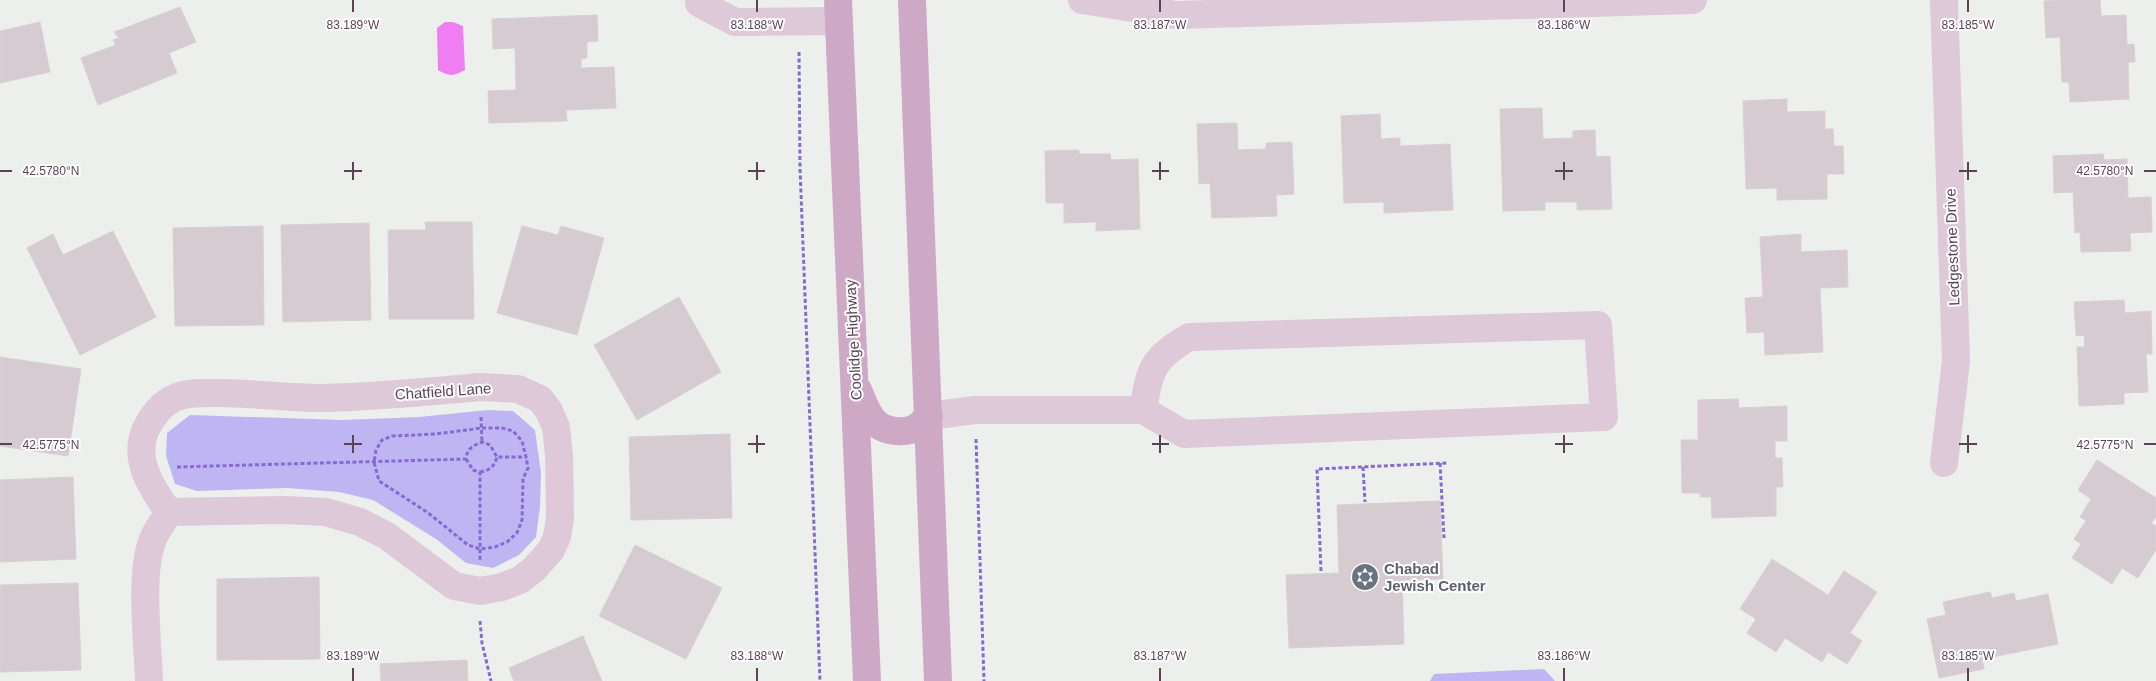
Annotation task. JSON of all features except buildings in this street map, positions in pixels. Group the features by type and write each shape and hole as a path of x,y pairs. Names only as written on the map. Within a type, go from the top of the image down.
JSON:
{"main road":[{"path":"912,0 938,681"},
{"name":"Coolidge Highway","path":"838,11 867,681"},
{"path":"855,384 867,411 877,424 889,430 906,431 918,427 928,416"}],"street":[{"path":"699,0 699,3 735,22 798,22 838,11"},
{"path":"1082,0 1176,15 1693,0"},
{"name":"Ledgestone Drive","path":"1944,0 1956,361 1944,463"},
{"path":"928,416 975,410 1143,410 1184,434 1604,417 1598,324 1188,337 1158,359 1147,384 1143,410"},
{"name":"Chatfield Lane","path":"491,387 518,389 540,399 549,411 556,427 559,456 560,509 557,537 551,550 534,569 520,580 502,587 480,591 454,586 387,536 360,522 326,512 286,510 169,512 153,491 144,469 141,448 144,434 150,420 166,403 196,393 241,393 319,398 408,394 491,387"},
{"path":"149,681 146,586 148,560 153,539 169,512"}],"path":[{"path":"798,22 800,168 820,681"},
{"path":"481,409 482,442"},
{"path":"975,410 984,681"},
{"path":"482,428 514,430 522,441 528,468 523,479 522,520 517,533 507,542 495,547 480,549 468,545 427,512 379,481 374,462 376,450 382,440 392,436 436,434 482,428"},
{"path":"482,442 490,445 497,457 495,464 489,470 480,472 473,470 466,460 467,451 473,445 482,442"},
{"path":"497,457 532,456"},
{"path":"175,467 466,460"},
{"path":"1440,463 1444,538"},
{"path":"1321,571 1317,469 1447,463"},
{"path":"1363,467 1365,502"},
{"path":"480,472 480,568"},
{"path":"479,617 482,643 491,681"}],"shaded area":[{"path":"445,22 453,22 463,26 465,70 449,75 438,70 437,28"},
{"path":"488,410 513,411 535,430 541,473 540,506 536,537 519,555 493,568 466,563 436,539 373,500 339,492 287,488 197,491 175,484 166,456 167,433 190,415 343,420 419,417"},
{"path":"1544,669 1555,681 1430,681 1434,674"}],"place":[{"name":"Chabad Jewish Center","path":"1365,577"}]}
